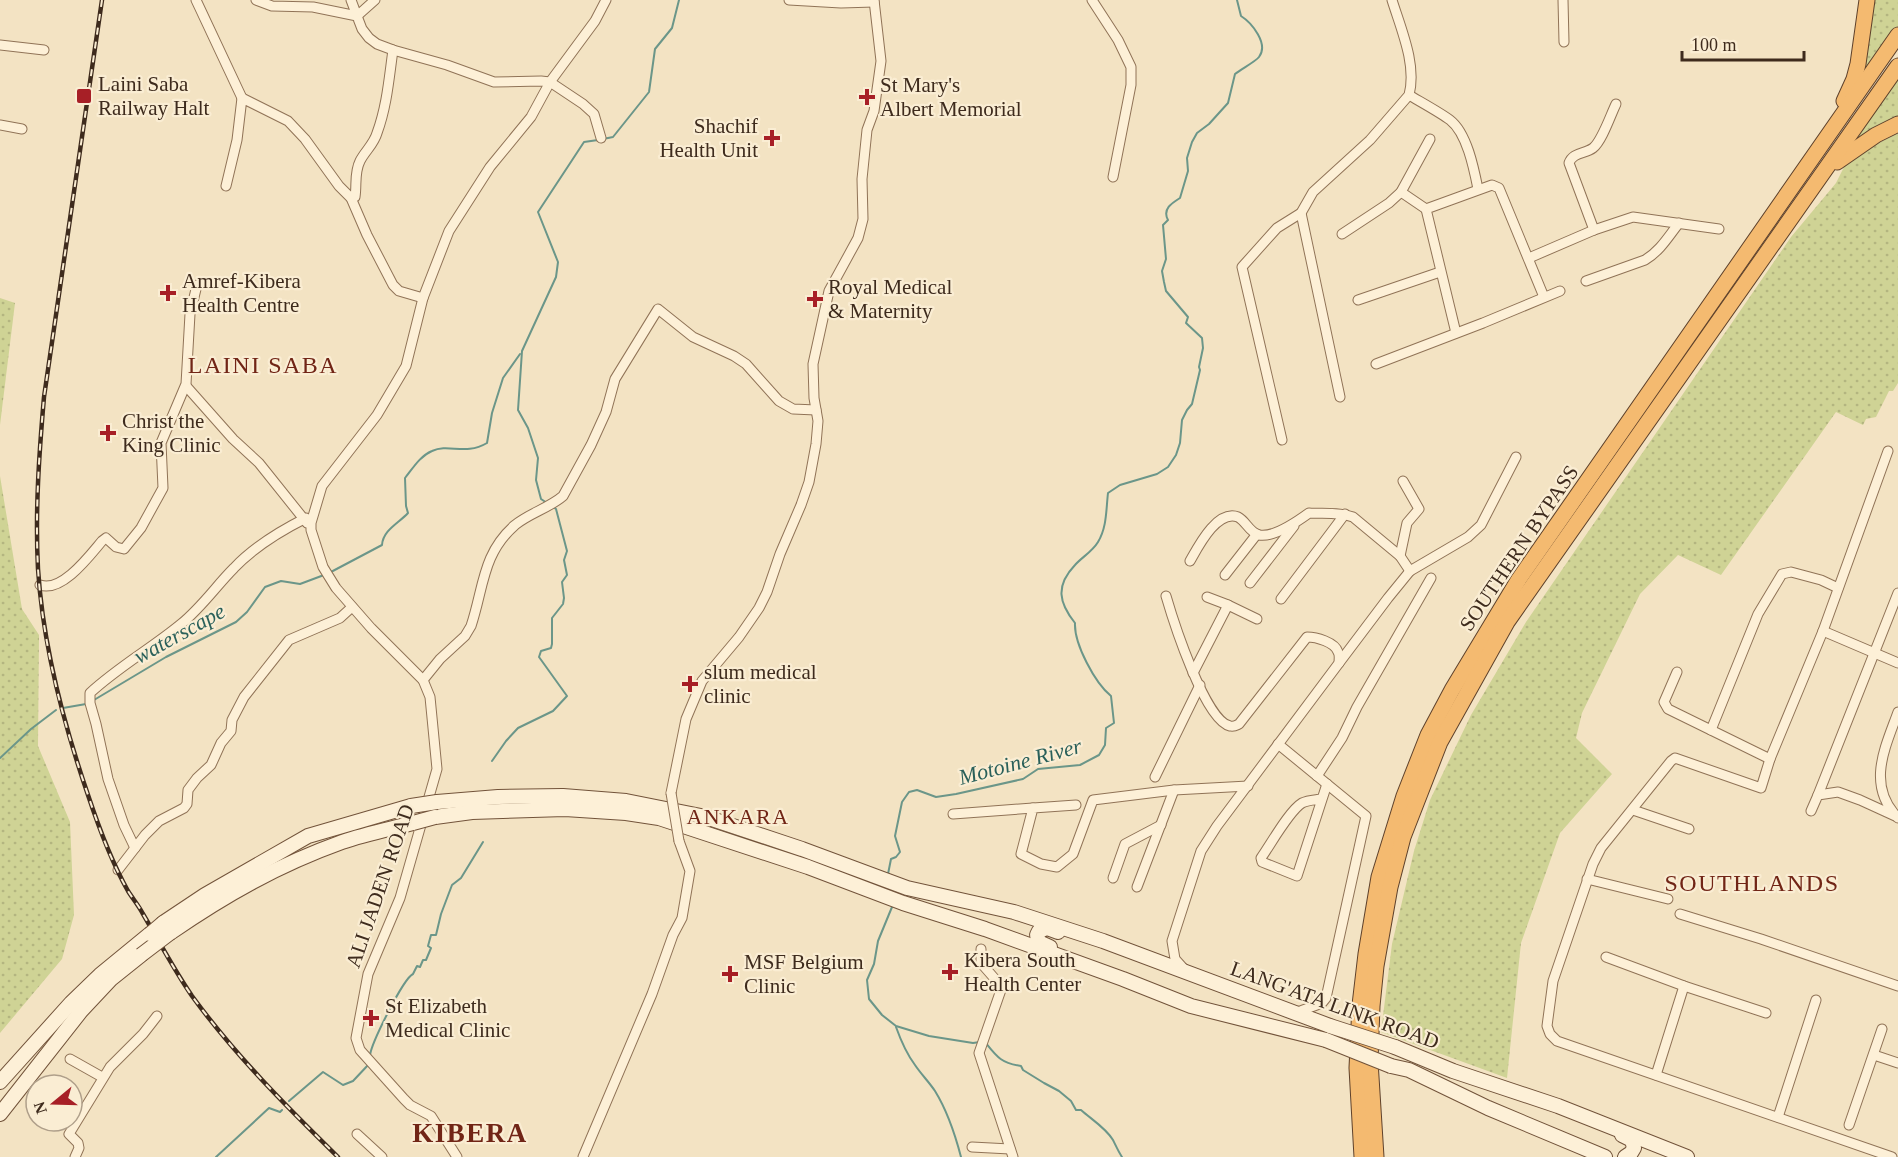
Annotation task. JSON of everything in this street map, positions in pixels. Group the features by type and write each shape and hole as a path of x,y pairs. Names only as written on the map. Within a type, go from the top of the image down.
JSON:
{"highway":[{"path":"1807,167 1854,79 1867,0"},
{"name":"SOUTHERN BYPASS","path":"1362,1157 1357,1068 1365,954 1379,877 1404,796 1428,735 1452,690 1520,579 1898,35"},
{"name":"SOUTHERN BYPASS","path":"1376,1157 1370,1061 1376,966 1390,887 1403,837 1440,742 1507,622 1898,66"},
{"path":"1824,172 1858,146 1898,124"}],"main road":[{"name":"LANG'ATA LINK ROAD","path":"166,928 205,895 308,836 411,806 498,797 562,796 626,801 706,818 802,849 907,888 1014,912 1103,941 1295,1012 1328,1033 1391,1066 1409,1070 1488,1108 1605,1157"},
{"name":"LANG'ATA LINK ROAD","path":"166,928 271,871 343,842 435,817 472,812 543,810 593,810 626,813 659,818 870,889 903,903 985,929 1123,979 1191,1006 1395,1047 1511,1092 1558,1106 1687,1157"},
{"path":"0,1114 81,1011 139,949 150,934 166,928"},
{"path":"0,1082 71,1003 166,928"},
{"path":"1103,941 1080,939 1047,928 1040,931 1038,935 1039,942 1100,966 1123,979"},
{"path":"1585,1118 1632,1140 1634,1148 1625,1157"},
{"path":"1574,1143 1617,1157"}],"street":[{"path":"196,0 242,98 238,132 226,186"},
{"path":"256,0 272,6 313,7 357,16"},
{"path":"351,0 362,29 377,44 494,82 550,82 594,114 601,136"},
{"path":"357,16 375,0"},
{"path":"311,530 322,486 377,415 406,366 423,298 448,231 490,167 531,117 550,82 595,21 606,0"},
{"path":"582,1157 682,918 690,871 679,841 671,793 686,719 702,681 739,637 759,608 801,505 809,482 818,421 813,364 829,291 858,238 862,219 862,178 867,130 878,96 881,61 874,1 841,3 789,0"},
{"path":"1092,0 1118,40 1131,67 1131,85 1113,177"},
{"path":"1282,440 1242,267 1277,228 1301,213 1313,192 1370,141 1409,95 1411,71 1392,0"},
{"path":"1563,0 1564,42"},
{"path":"0,45 44,50"},
{"path":"351,198 355,197 355,173 360,159 377,135 383,114 393,50"},
{"path":"1409,95 1450,120 1458,130 1464,141 1478,189"},
{"path":"242,98 288,121 305,139 339,186 351,198 370,243 393,285 399,291 423,298"},
{"path":"1594,230 1569,163 1572,157 1596,145 1616,104"},
{"path":"0,125 22,129"},
{"path":"1342,234 1389,203 1401,192 1430,139"},
{"path":"1426,209 1478,189 1492,185 1499,188 1544,297"},
{"path":"1401,192 1426,209 1456,333"},
{"path":"1301,213 1340,397"},
{"path":"1529,258 1594,230 1633,217 1719,229"},
{"path":"1586,281 1653,255 1679,223"},
{"path":"1358,300 1440,272"},
{"path":"40,585 46,587 54,584 79,568 106,538 121,549 138,534 163,488 161,443 186,386 190,314 197,285"},
{"path":"1376,364 1560,291"},
{"path":"423,680 440,659 465,636 471,626 492,553 500,540 516,524 563,496 606,412 615,379 658,309 693,337 746,364 779,401 793,409 816,410"},
{"name":"ALI JADEN ROAD","path":"186,386 233,440 259,463 306,518 323,567 336,588 371,628 423,680 430,697 437,769 400,898 368,975 356,1038 360,1050 384,1078 410,1105 431,1116 457,1157"},
{"path":"1888,451 1823,631 1770,759 1761,788 1675,758 1601,848 1587,879 1553,981 1547,1026 1550,1034 1557,1041 1892,1157"},
{"path":"1188,974 1175,959 1172,941 1201,851 1278,744 1410,571 1468,537 1481,525 1516,457"},
{"path":"1400,556 1407,523 1419,509 1403,481"},
{"path":"1250,583 1295,524 1309,513 1345,514 1353,517 1400,556 1410,571"},
{"path":"1281,599 1345,514"},
{"path":"1190,561 1214,525 1221,519 1232,516 1240,518 1252,531 1260,535 1272,534 1295,524"},
{"path":"135,848 124,825 108,779 90,703 90,693 116,671 182,624 204,603 235,567 258,548 306,518"},
{"path":"1225,575 1257,534"},
{"path":"1711,730 1758,614 1782,574 1791,572 1821,580 1838,588"},
{"path":"1317,776 1342,738 1357,707 1431,578"},
{"path":"1811,811 1898,593"},
{"path":"1166,596 1193,673 1215,713 1228,726 1233,727 1239,724 1307,637 1316,637 1334,646 1338,651 1339,663"},
{"path":"1207,597 1257,619"},
{"path":"1193,673 1228,605"},
{"path":"118,870 159,821 184,808 187,804 188,790 197,778 212,765 221,743 231,731 232,720 244,698 289,640 340,618 352,607"},
{"path":"1823,631 1898,663"},
{"path":"1677,672 1664,702 1666,706 1770,759"},
{"path":"1155,777 1200,685"},
{"path":"1897,817 1885,798 1880,768 1882,756 1894,735 1898,712"},
{"path":"1278,744 1366,816 1326,998 1322,1003 1295,1012"},
{"path":"1321,799 1303,803 1295,810 1261,858 1262,862 1297,876 1327,784"},
{"path":"1033,808 1021,854 1041,864 1056,867 1073,854 1093,800 1174,790 1248,786"},
{"path":"1137,887 1174,790"},
{"path":"1818,795 1838,792 1897,817"},
{"path":"953,813 1076,804"},
{"path":"1633,810 1689,829"},
{"path":"1113,878 1125,844 1161,825"},
{"path":"1587,879 1668,898"},
{"path":"1680,914 1898,986"},
{"path":"972,1147 1012,1153 979,1053 1002,987 981,963 981,949"},
{"path":"1606,957 1766,1013"},
{"path":"1656,1075 1684,986"},
{"path":"1778,1117 1816,1000"},
{"path":"84,1106 110,1066 143,1034 157,1016"},
{"path":"1849,1125 1882,1029"},
{"path":"1874,1055 1898,1063"},
{"path":"70,1059 102,1077"},
{"path":"69,1133 78,1143 75,1157"},
{"path":"357,1134 382,1157"}],"green space":[{"path":"1871,0 1898,0 1898,26 1862,80"},
{"path":"1898,71 1898,120 1837,157"},
{"path":"1898,133 1898,383 1893,391 1889,391 1876,417 1866,419 1863,425 1836,412 1721,575 1678,555 1640,594 1582,713 1576,738 1612,774 1560,833 1521,943 1507,1078 1381,1032 1392,944 1414,851 1430,800 1471,715 1526,622 1791,237 1836,183 1844,167 1877,144"},
{"path":"0,298 15,303 0,425"},
{"path":"0,476 22,609 39,635 38,746 70,822 74,915 62,959 0,1033"}],"waterway":[{"path":"603,139 613,137 649,92 655,49 672,28 679,0"},
{"name":"Motoine River","path":"888,874 891,859 900,852 895,836 902,802 909,792 917,790 936,797 956,794 1023,779 1038,769 1080,765 1099,755 1105,745 1106,728 1114,723 1111,696 1098,682 1082,652 1075,623 1065,608 1062,587 1069,573 1093,549 1101,536 1106,518 1108,493 1120,485 1157,474 1168,467 1180,443 1182,420 1192,404 1200,370 1202,338 1186,323 1188,317 1166,291 1162,271 1166,259 1163,225 1168,220 1167,210 1180,198 1188,171 1187,158 1197,133 1209,124 1228,103 1235,74 1257,59 1262,52 1261,40 1241,16 1237,0"},
{"path":"547,503 541,499 536,480 538,458 528,428 518,410 522,351 556,277 558,262 538,212 584,142 598,140"},
{"name":"waterscape","path":"329,573 382,545 388,531 408,513 405,478 424,456 438,449 472,449 487,443 492,413 503,378 520,354"},
{"path":"492,761 518,728 553,711 567,696 539,657 541,651 551,648 552,618 563,604 562,582 567,575 564,560 567,551 556,509 552,506"},
{"name":"waterscape","path":"94,700 166,657 236,622 247,612 265,587 281,581 300,584 324,575"},
{"name":"waterscape","path":"63,708 86,704"},
{"name":"waterscape","path":"0,758 31,729 56,710"},
{"path":"370,1055 396,998 417,966 420,967 423,960 426,960 431,948 428,946 431,935 436,935 452,885 461,878 483,842"},
{"name":"Motoine River","path":"892,904 867,980 869,999 882,1015 896,1026 929,1036 973,1043 980,1042"},
{"path":"896,1027 909,1056 944,1107 961,1157"},
{"name":"Motoine River","path":"985,1042 1000,1058 1021,1066 1023,1070 1059,1091 1071,1101 1076,1110 1081,1110 1106,1132 1122,1157"},
{"path":"289,1101 323,1072 343,1085 353,1081 369,1064"},
{"path":"216,1157 269,1108 280,1112 282,1110"}],"railway":[{"path":"102,0 42,419 37,548 49,656 70,740 88,795 106,844 128,891 185,986 208,1018 262,1080 338,1157"}],"place":[{"name":"Laini Saba Railway Halt","path":"84,96"},
{"name":"St Mary's Albert Memorial","path":"867,97"},
{"name":"Shachif Health Unit","path":"772,138"},
{"name":"Amref-Kibera Health Centre","path":"168,293"},
{"name":"Royal Medical & Maternity","path":"815,299"},
{"name":"Christ the King Clinic","path":"108,433"},
{"name":"slum medical clinic","path":"690,684"},
{"name":"Kibera South Health Center","path":"950,972"},
{"name":"MSF Belgium Clinic","path":"730,974"},
{"name":"St Elizabeth Medical Clinic","path":"371,1018"}],"district":[{"name":"LAINI SABA","path":"263,365"},
{"name":"ANKARA","path":"738,816"},
{"name":"SOUTHLANDS","path":"1752,883"},
{"name":"KIBERA","path":"470,1133"}]}
